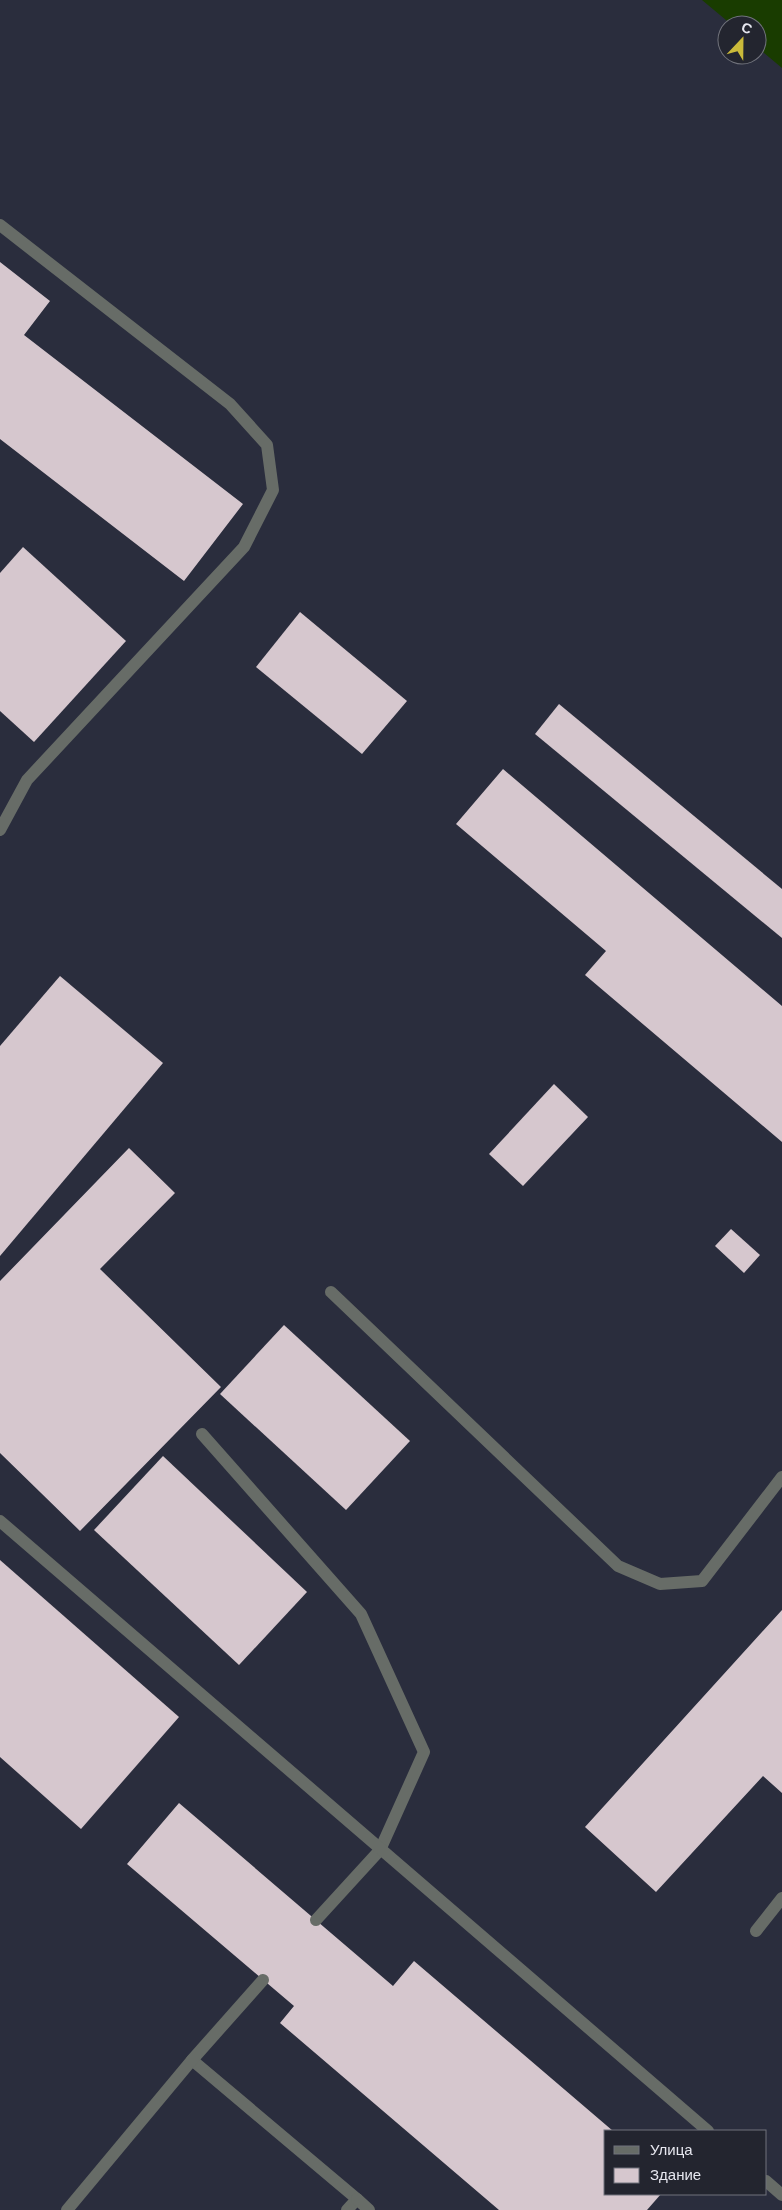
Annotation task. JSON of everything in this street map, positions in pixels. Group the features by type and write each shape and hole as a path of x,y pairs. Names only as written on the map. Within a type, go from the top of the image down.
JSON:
{"street":[{"path":"0,225 230,404 267,445 273,490 244,547 27,780 0,830"},
{"path":"331,1292 618,1566 660,1584 702,1580 782,1477"},
{"path":"202,1434 361,1614 424,1752 380,1850 316,1920"},
{"path":"0,1521 707,2130"},
{"path":"756,1931 782,1898"},
{"path":"67,2210 192,2060 264,1980"},
{"path":"192,2060 369,2210"},
{"path":"767,2182 782,2195"},
{"path":"347,2210 357,2199"}],"shaded area":[{"path":"0,0 782,0 782,2210 0,2210"}],"green space":[{"path":"702,0 782,0 782,68 767,55 767,15 720,15"}],"building":[{"path":"0,262 50,301 24,335 243,504 184,581 0,439"},
{"path":"23,547 126,641 34,742 0,711 0,573"},
{"path":"300,612 407,701 362,754 256,667"},
{"path":"559,704 782,889 782,938 535,734"},
{"path":"503,769 782,1006 782,1142 585,975 606,951 456,824"},
{"path":"60,976 163,1063 0,1256 0,1046"},
{"path":"554,1084 588,1117 523,1186 489,1154"},
{"path":"129,1148 175,1193 100,1269 221,1387 80,1531 0,1453 0,1281"},
{"path":"731,1229 760,1255 744,1273 715,1246"},
{"path":"284,1325 410,1441 346,1510 220,1394"},
{"path":"163,1456 307,1592 239,1665 94,1530"},
{"path":"0,1560 179,1717 81,1829 0,1757"},
{"path":"782,1610 782,1793 763,1776 656,1892 585,1827"},
{"path":"179,1803 393,1986 414,1961 612,2130 604,2130 604,2195 660,2195 647,2210 499,2210 280,2023 294,2006 127,1864"}]}
